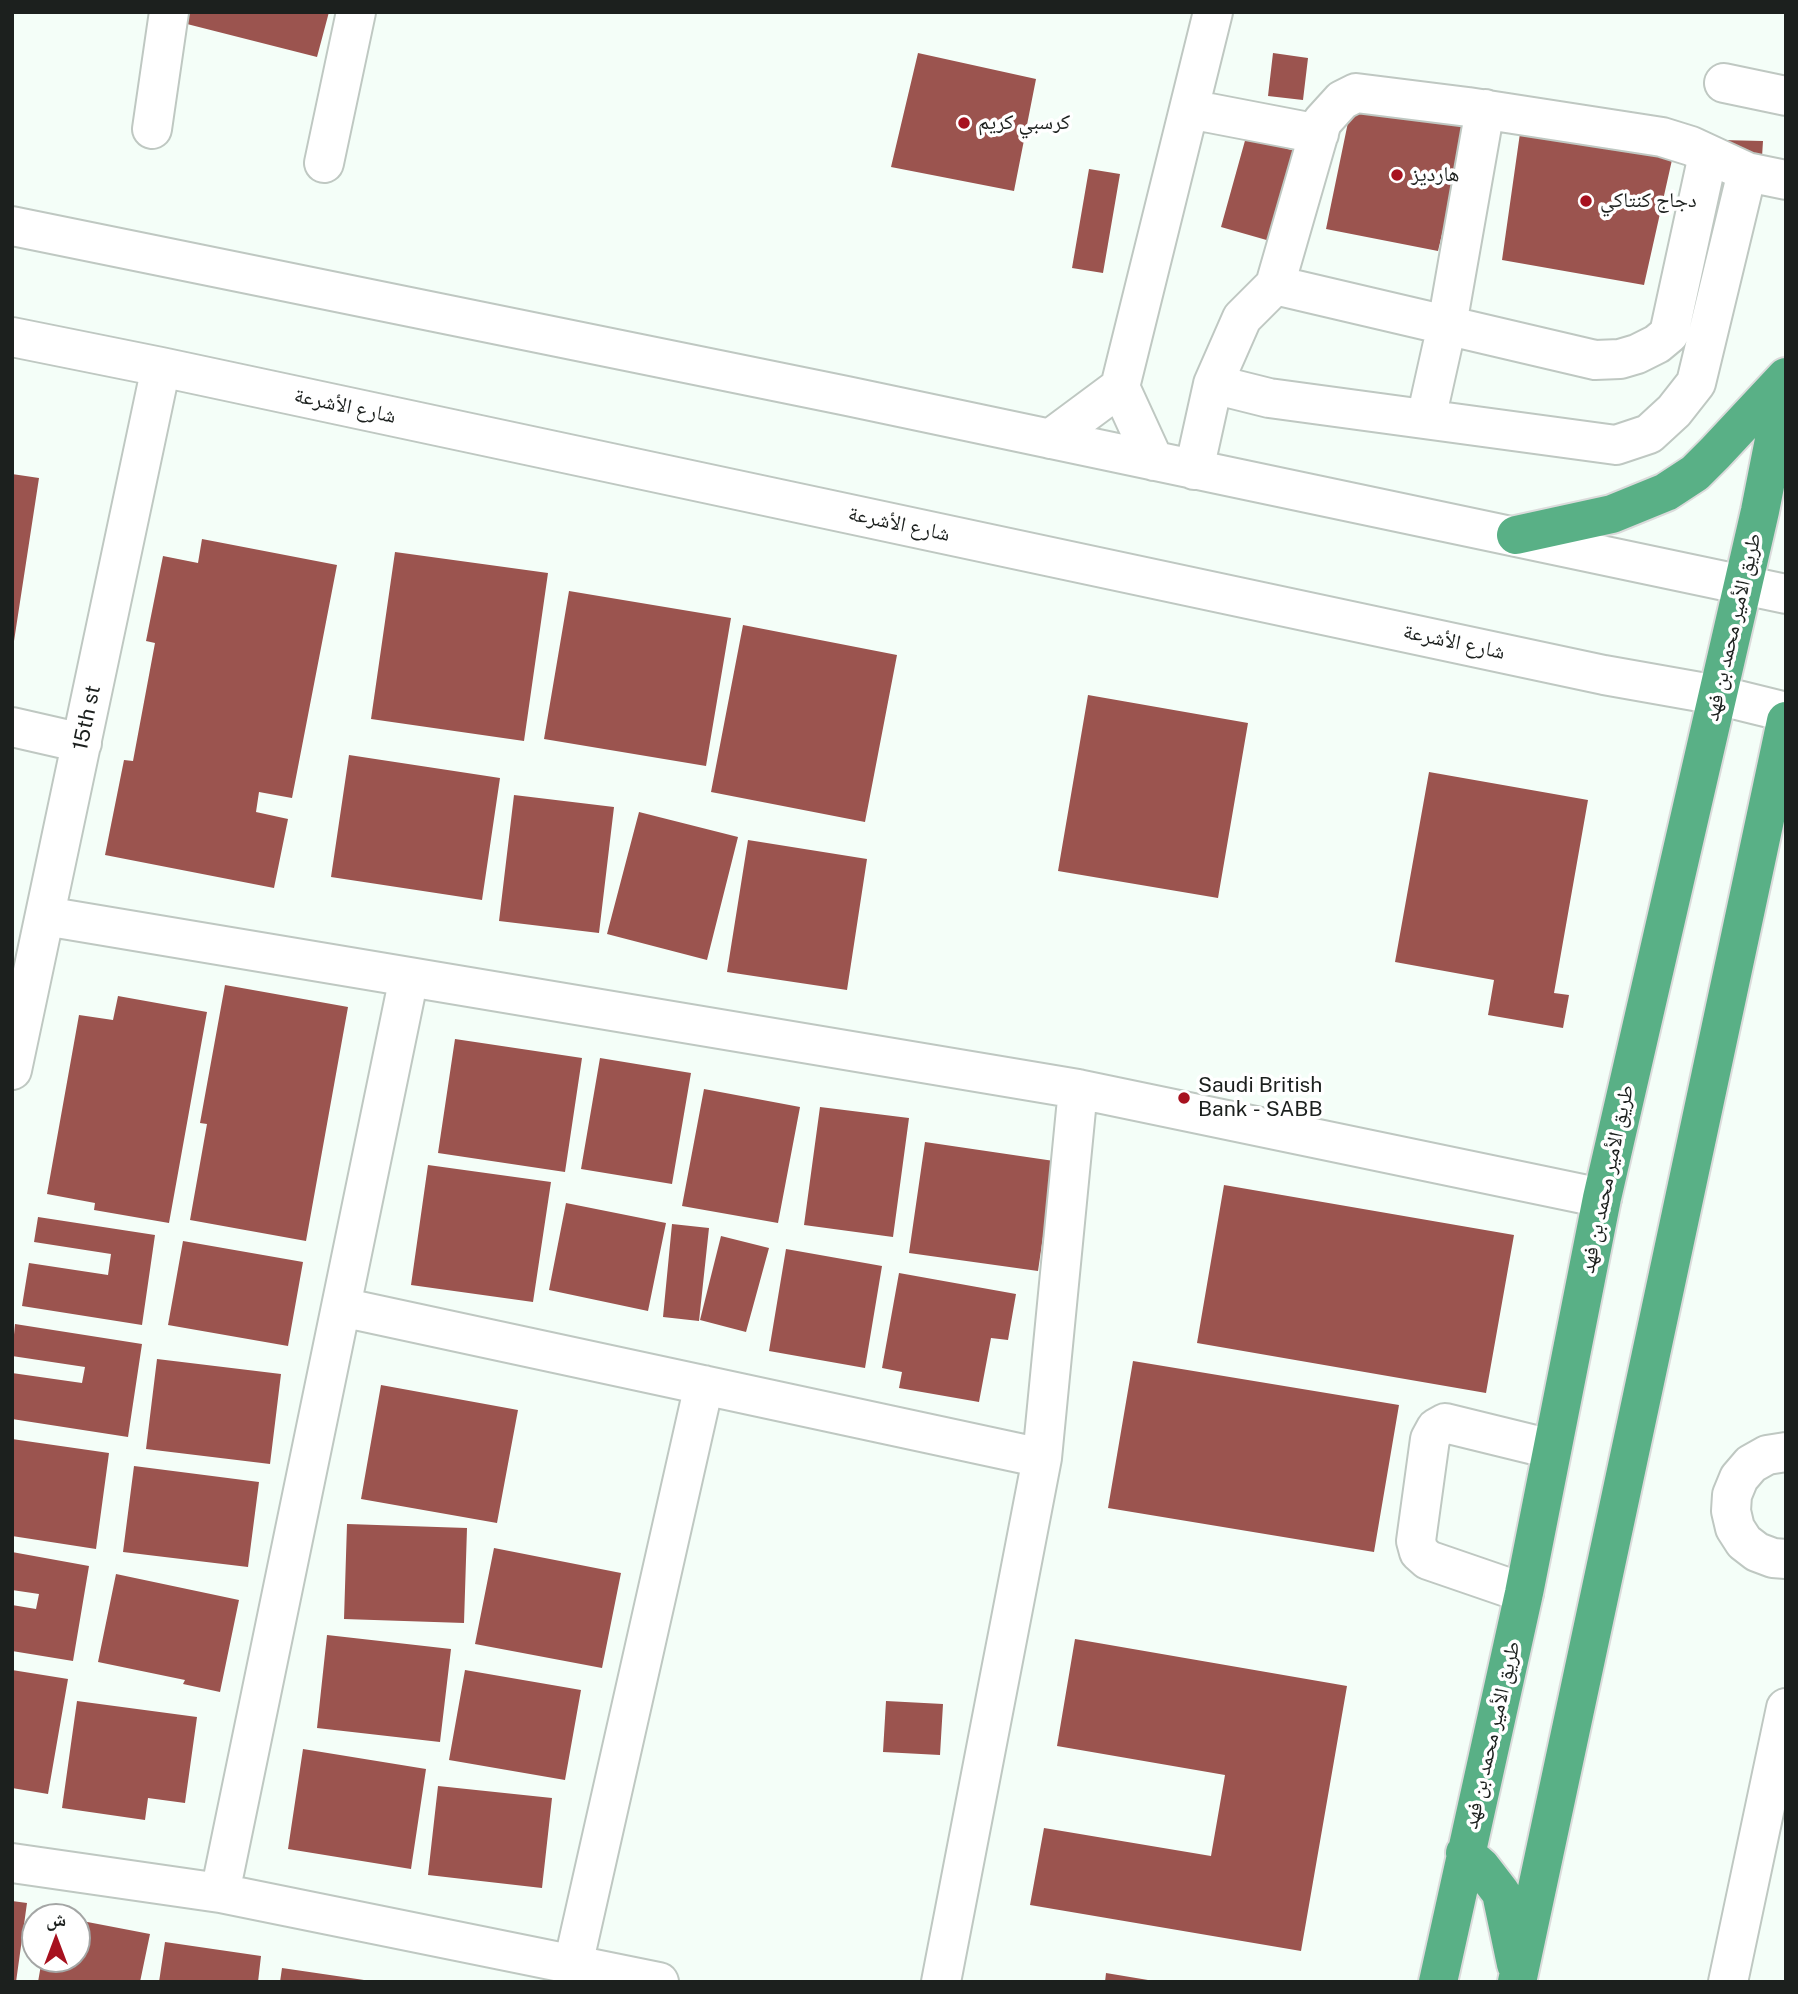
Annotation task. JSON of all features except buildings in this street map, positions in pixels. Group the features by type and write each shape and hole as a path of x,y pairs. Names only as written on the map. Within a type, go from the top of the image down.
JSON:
{"highway":[{"name":"طريق الأمير محمد بن فهد","path":"1438,1982 1524,1593 1602,1198 1742,585 1786,378"},
{"path":"1516,535 1612,514 1666,492 1695,473 1786,378"},
{"path":"1518,1979 1786,721"},
{"path":"1465,1853 1481,1867 1501,1893 1518,1979"}],"street":[{"path":"152,129 169,12"},
{"path":"324,163 356,12"},
{"path":"1154,461 1120,387 1213,12"},
{"path":"1724,83 1786,96"},
{"path":"1194,470 1213,384 1242,318 1275,285 1322,122 1342,100 1356,93 1485,109 1662,137 1691,146 1746,172 1786,180"},
{"path":"1189,108 1319,134"},
{"path":"1426,419 1447,326 1485,109"},
{"path":"1275,285 1595,360 1620,359 1657,344 1669,334 1708,155"},
{"path":"1213,384 1269,398 1616,445 1649,434 1674,411 1696,383 1746,172"},
{"path":"12,226 1516,535 1786,594"},
{"name":"شارع الأشرعة","path":"12,337 161,366 1591,672 1717,695 1786,712"},
{"name":"15th st","path":"12,1070 161,366"},
{"path":"1050,439 1120,387"},
{"path":"12,727 82,743"},
{"path":"45,916 1078,1089 1602,1198"},
{"path":"220,1893 409,977"},
{"path":"941,1982 1042,1458 1078,1089"},
{"path":"341,1307 1042,1458"},
{"path":"573,1965 704,1385"},
{"path":"1524,1593 1428,1560 1419,1552 1416,1541 1430,1439 1436,1428 1445,1423 1551,1449"},
{"path":"1786,1452 1767,1455 1751,1464 1739,1478 1732,1495 1731,1511 1735,1528 1744,1542 1757,1552 1786,1559"},
{"path":"1728,1982 1786,1708"},
{"path":"12,1863 220,1893 659,1982"}],"place":[{"name":"كرسبي كريم","path":"964,123"},
{"name":"هارديز","path":"1397,175"},
{"name":"دجاج كنتاكي","path":"1586,201"},
{"name":"Saudi British Bank - SABB","path":"1184,1098"}]}
